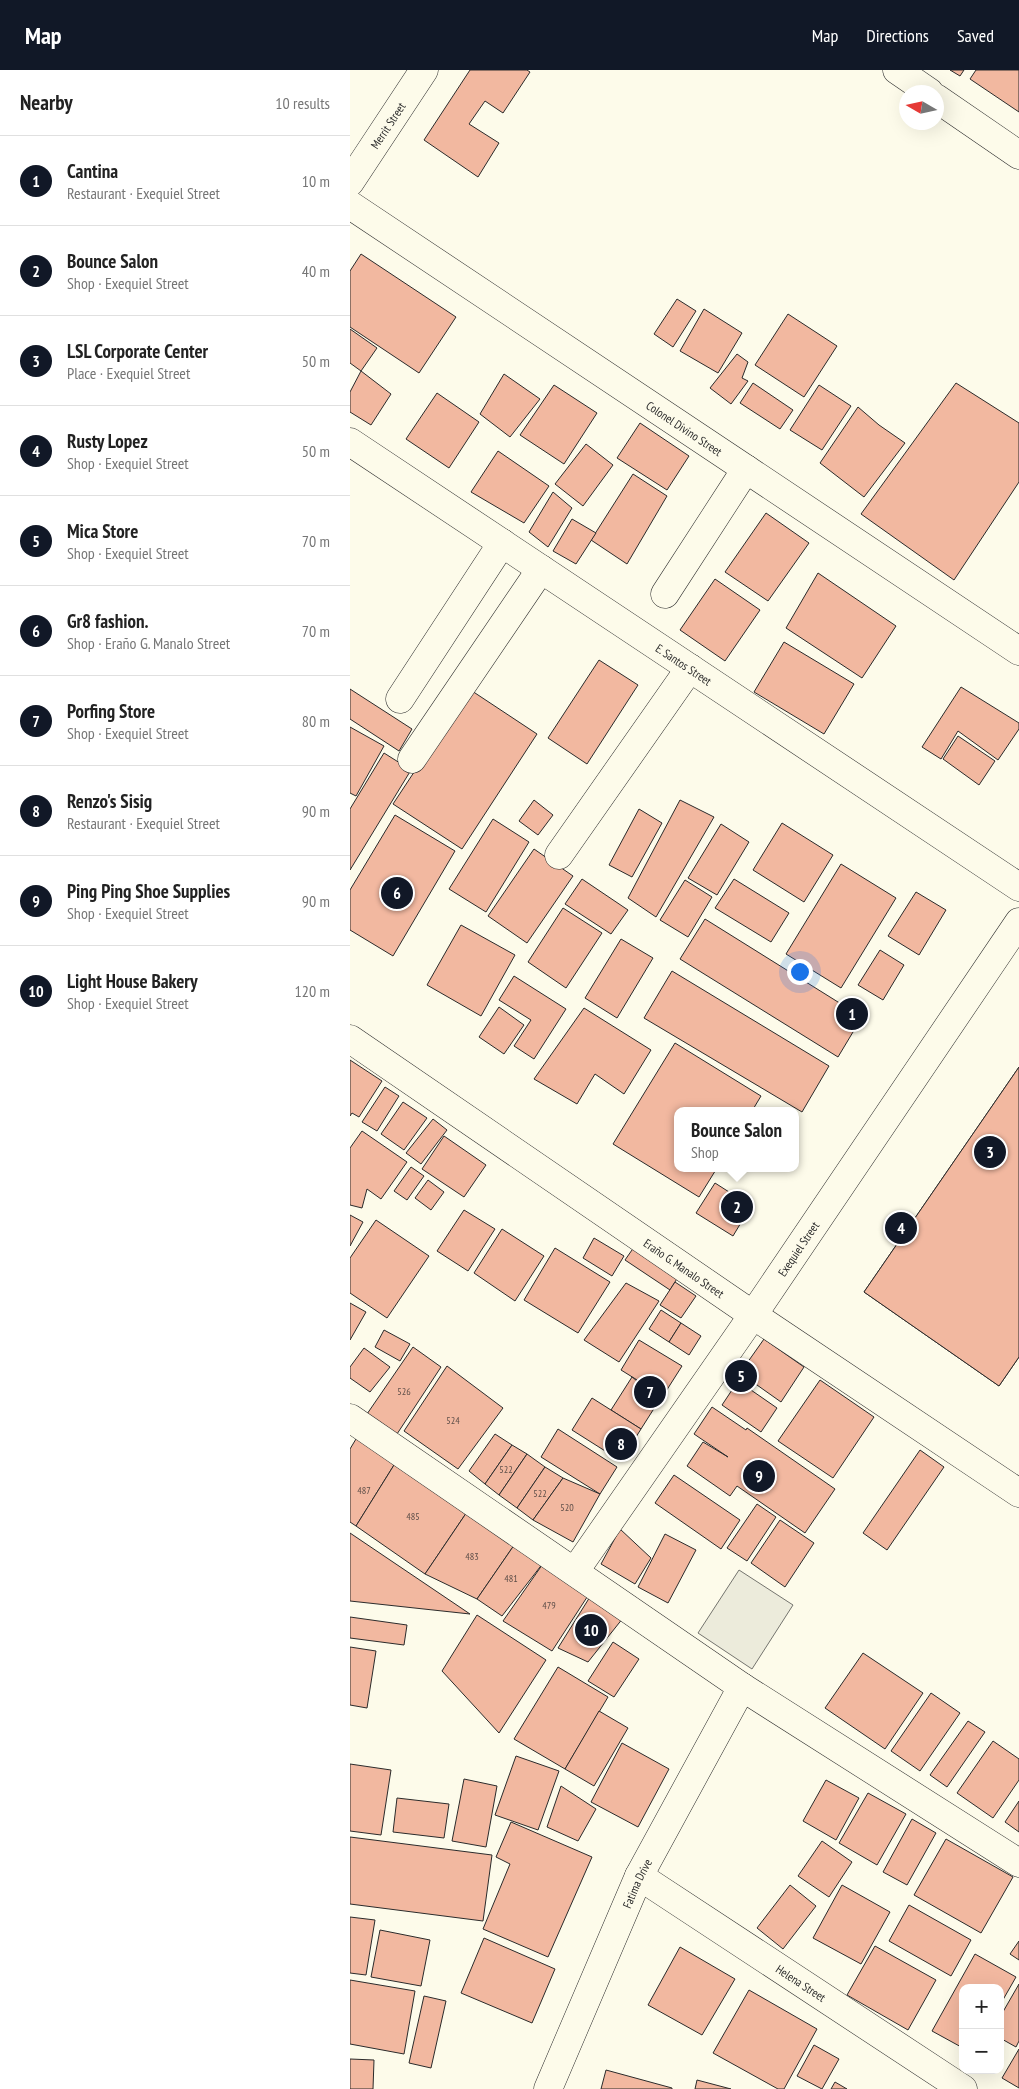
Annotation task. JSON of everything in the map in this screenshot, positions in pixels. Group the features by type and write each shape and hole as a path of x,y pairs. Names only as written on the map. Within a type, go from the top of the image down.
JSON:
{"street":[{"name":"Merrit Street","path":"350,182 424,70"},
{"path":"897,70 919,85"},
{"path":"944,103 1019,155"},
{"name":"Colonel Divino Street","path":"350,205 1019,651"},
{"name":"E. Santos Street","path":"350,442 1019,887"},
{"path":"665,594 746,469"},
{"path":"400,699 502,543"},
{"path":"412,759 541,569"},
{"path":"559,855 690,668"},
{"name":"Exequiel Street","path":"575,1571 753,1315 1019,922"},
{"name":"Eraño G. Manalo Street","path":"350,1040 753,1315 1019,1493"},
{"path":"350,1418 742,1687 1019,1863"},
{"name":"Fatima Drive","path":"548,2089 639,1876 742,1687"},
{"name":"Helena Street","path":"639,1876 963,2089"}],"shaded area":[{"path":"739,1570 793,1605 752,1669 698,1633"}],"building":[{"path":"470,70 527,70 530,72 503,113 485,101 469,124 499,143 478,177 424,140"},
{"path":"950,70 964,70 960,76"},
{"path":"976,70 1019,70 1019,112 970,79"},
{"path":"361,254 456,317 419,373 350,327 350,271"},
{"path":"677,299 696,311 673,347 654,334"},
{"path":"704,309 742,333 718,373 680,351"},
{"path":"788,314 837,346 804,397 755,365"},
{"path":"350,329 377,348 361,371 350,363"},
{"path":"737,354 748,362 742,378 748,381 731,404 710,388"},
{"path":"361,371 391,394 371,425 350,412 350,392"},
{"path":"504,374 540,399 510,437 480,414"},
{"path":"753,383 793,410 780,429 740,403"},
{"path":"956,383 1019,423 1019,482 954,580 861,514"},
{"path":"554,385 597,413 564,464 520,435"},
{"path":"819,385 851,406 822,450 790,430"},
{"path":"437,393 479,422 449,468 406,439"},
{"path":"858,407 879,425 905,443 864,497 820,463"},
{"path":"640,423 689,456 667,490 617,458"},
{"path":"586,444 613,465 583,506 555,484"},
{"path":"498,451 549,486 524,523 471,492"},
{"path":"633,474 667,496 627,564 591,540"},
{"path":"553,492 572,508 548,547 529,532"},
{"path":"766,513 809,543 768,601 725,572"},
{"path":"572,519 596,533 576,564 553,551"},
{"path":"818,573 896,626 862,678 786,628"},
{"path":"715,579 760,610 725,661 680,630"},
{"path":"784,642 854,684 824,734 754,692"},
{"path":"599,660 638,685 587,764 548,738"},
{"path":"961,687 1019,723 1019,729 998,760 958,731 941,759 922,747"},
{"path":"350,689 412,729 399,751 350,719"},
{"path":"469,689 537,734 462,849 393,804"},
{"path":"350,727 384,746 356,796 350,793"},
{"path":"958,736 995,761 979,785 943,759"},
{"path":"384,753 411,770 350,870 350,809"},
{"path":"534,800 553,815 538,835 519,821"},
{"path":"680,800 714,817 656,917 628,898"},
{"path":"639,809 662,823 632,877 609,865"},
{"path":"395,815 455,851 393,956 350,930 350,890"},
{"path":"493,819 529,842 486,912 449,889"},
{"path":"782,823 833,855 804,902 753,870"},
{"path":"721,824 749,842 717,895 688,878"},
{"path":"534,849 573,876 527,943 488,916"},
{"path":"841,864 896,898 841,988 786,954"},
{"path":"582,879 628,910 611,934 565,904"},
{"path":"734,879 789,913 771,942 715,908"},
{"path":"685,880 712,897 688,937 660,920"},
{"path":"916,892 946,910 919,955 888,936"},
{"path":"563,908 602,933 566,988 528,962"},
{"path":"705,919 862,1017 838,1057 680,959"},
{"path":"461,925 515,955 481,1016 427,985"},
{"path":"621,939 653,958 617,1018 585,998"},
{"path":"880,950 904,965 883,1000 858,985"},
{"path":"672,971 829,1066 802,1112 799,1110 799,1107 794,1107 644,1018"},
{"path":"514,976 566,1009 534,1059 514,1046 531,1020 499,1000"},
{"path":"499,1007 524,1025 504,1054 479,1037"},
{"path":"584,1008 651,1050 624,1094 595,1074 577,1104 534,1079"},
{"path":"675,1043 761,1096 754,1107 674,1107 674,1172 715,1172 699,1197 613,1144"},
{"path":"350,1060 382,1081 359,1117 352,1113 350,1116"},
{"path":"1019,1067 1019,1238 982,1292 1019,1318 1019,1357 999,1386 864,1292"},
{"path":"1019,1067 1019,1357 999,1386 864,1292"},
{"path":"385,1087 399,1096 377,1131 362,1122"},
{"path":"403,1102 427,1118 404,1150 381,1134"},
{"path":"433,1119 447,1130 421,1164 406,1153"},
{"path":"362,1131 407,1162 381,1199 367,1189 362,1208 350,1205 350,1148"},
{"path":"444,1136 486,1165 464,1197 422,1169"},
{"path":"411,1167 424,1176 407,1200 394,1191"},
{"path":"428,1180 444,1192 431,1210 415,1198"},
{"path":"715,1183 751,1206 733,1236 696,1213"},
{"path":"464,1210 495,1229 468,1271 437,1251"},
{"path":"350,1215 363,1222 350,1246"},
{"path":"376,1220 429,1256 387,1318 350,1293 350,1258"},
{"path":"502,1229 544,1256 515,1301 474,1273"},
{"path":"594,1238 624,1256 612,1276 583,1258"},
{"path":"639,1240 683,1269 670,1290 625,1260"},
{"path":"555,1248 610,1282 578,1333 524,1300"},
{"path":"675,1282 696,1296 681,1318 660,1305"},
{"path":"626,1283 659,1301 619,1362 584,1340"},
{"path":"350,1303 366,1312 350,1340"},
{"path":"661,1310 681,1323 669,1342 649,1329"},
{"path":"681,1323 701,1336 689,1355 669,1342"},
{"path":"384,1330 410,1344 400,1361 375,1347"},
{"path":"764,1339 804,1367 781,1402 740,1373"},
{"path":"639,1340 682,1366 663,1396 621,1370"},
{"path":"413,1347 441,1367 397,1434 367,1414"},
{"path":"364,1348 390,1367 370,1392 350,1378 350,1367"},
{"path":"447,1366 503,1408 458,1469 404,1431"},
{"path":"632,1377 660,1399 641,1429 611,1410"},
{"path":"820,1380 874,1417 833,1478 778,1441"},
{"path":"738,1381 777,1408 761,1432 722,1405"},
{"path":"592,1398 641,1429 621,1461 572,1430"},
{"path":"712,1407 746,1430 747,1428 835,1489 805,1533 737,1486 730,1496 687,1466 703,1442 728,1457 694,1434"},
{"path":"558,1429 617,1467 600,1494 541,1457"},
{"path":"359,1434 399,1457 356,1526 350,1522 350,1449"},
{"path":"495,1434 512,1445 485,1484 469,1471"},
{"path":"512,1445 527,1454 499,1495 485,1484"},
{"path":"920,1450 944,1467 887,1550 863,1533"},
{"path":"527,1454 545,1467 517,1508 499,1495"},
{"path":"399,1457 471,1506 425,1574 356,1526"},
{"path":"545,1467 563,1478 533,1520 517,1508"},
{"path":"674,1475 740,1520 721,1549 655,1503"},
{"path":"563,1478 600,1494 573,1542 533,1520"},
{"path":"757,1504 776,1517 747,1561 727,1548"},
{"path":"471,1506 519,1538 477,1599 425,1574"},
{"path":"780,1520 814,1543 785,1587 751,1563"},
{"path":"620,1529 651,1558 635,1584 601,1564"},
{"path":"350,1533 470,1614 350,1601"},
{"path":"665,1534 696,1550 668,1603 638,1587"},
{"path":"519,1538 547,1558 502,1616 477,1599"},
{"path":"547,1558 593,1588 552,1651 503,1621"},
{"path":"593,1592 627,1613 588,1662 558,1648"},
{"path":"477,1615 546,1660 499,1733 442,1671"},
{"path":"350,1617 407,1625 404,1645 350,1638"},
{"path":"613,1642 639,1659 614,1697 588,1681"},
{"path":"350,1647 376,1651 367,1708 350,1705"},
{"path":"863,1653 923,1693 885,1749 825,1708"},
{"path":"558,1667 608,1697 565,1769 514,1739"},
{"path":"931,1693 960,1713 920,1771 891,1751"},
{"path":"599,1711 628,1728 594,1786 565,1769"},
{"path":"968,1721 985,1732 947,1787 930,1775"},
{"path":"993,1741 1019,1759 1019,1780 993,1818 957,1793"},
{"path":"622,1743 669,1769 638,1827 591,1802"},
{"path":"516,1756 559,1771 538,1830 495,1815"},
{"path":"350,1764 391,1770 381,1835 350,1831"},
{"path":"464,1779 497,1786 486,1847 452,1841"},
{"path":"826,1780 859,1798 836,1840 803,1821"},
{"path":"561,1786 596,1809 578,1841 547,1827"},
{"path":"868,1793 906,1814 877,1865 839,1843"},
{"path":"397,1798 449,1804 444,1838 393,1832"},
{"path":"1019,1801 1019,1832 1005,1822"},
{"path":"912,1819 936,1833 907,1885 883,1872"},
{"path":"511,1822 592,1857 548,1957 483,1929 510,1864 496,1857"},
{"path":"350,1837 492,1855 483,1921 350,1904"},
{"path":"946,1839 1013,1877 981,1933 914,1895"},
{"path":"822,1841 852,1862 829,1897 798,1876"},
{"path":"790,1885 816,1906 783,1949 757,1928"},
{"path":"842,1885 890,1912 861,1964 813,1938"},
{"path":"909,1905 971,1940 951,1976 889,1941"},
{"path":"350,1917 375,1920 366,1975 350,1973"},
{"path":"380,1930 430,1940 421,1986 371,1977"},
{"path":"484,1938 555,1969 532,2023 461,1993"},
{"path":"1019,1941 1019,1960 1010,1954"},
{"path":"875,1946 936,1980 908,2030 847,1995"},
{"path":"680,1947 735,1979 702,2035 648,2005"},
{"path":"975,1954 1016,1977 1004,1998 1004,1984 959,1984 959,2046 932,2031"},
{"path":"350,1980 415,1991 404,2054 350,2044"},
{"path":"1019,1984 1019,2041 1016,2047 1004,2040 1004,2010"},
{"path":"749,1990 817,2029 784,2089 778,2089 713,2053"},
{"path":"424,1996 446,2001 431,2068 409,2063"},
{"path":"814,2045 839,2059 822,2089 797,2076"},
{"path":"1019,2049 1019,2088 1002,2078"},
{"path":"350,2059 374,2060 373,2089 350,2089"},
{"path":"606,2070 672,2088 672,2089 601,2089"},
{"path":"697,2080 731,2089 695,2089"},
{"path":"835,2082 847,2089 831,2089"}],"place":[{"name":"Gr8 fashion.","path":"397,893"},
{"name":"Cantina","path":"852,1014"},
{"name":"LSL Corporate Center","path":"990,1152"},
{"name":"Bounce Salon","path":"737,1207"},
{"name":"Rusty Lopez","path":"901,1228"},
{"name":"Mica Store","path":"741,1376"},
{"name":"Porfing Store","path":"650,1392"},
{"name":"Renzo's Sisig","path":"621,1444"},
{"name":"Ping Ping Shoe Supplies","path":"759,1476"},
{"name":"Light House Bakery","path":"591,1630"}]}
